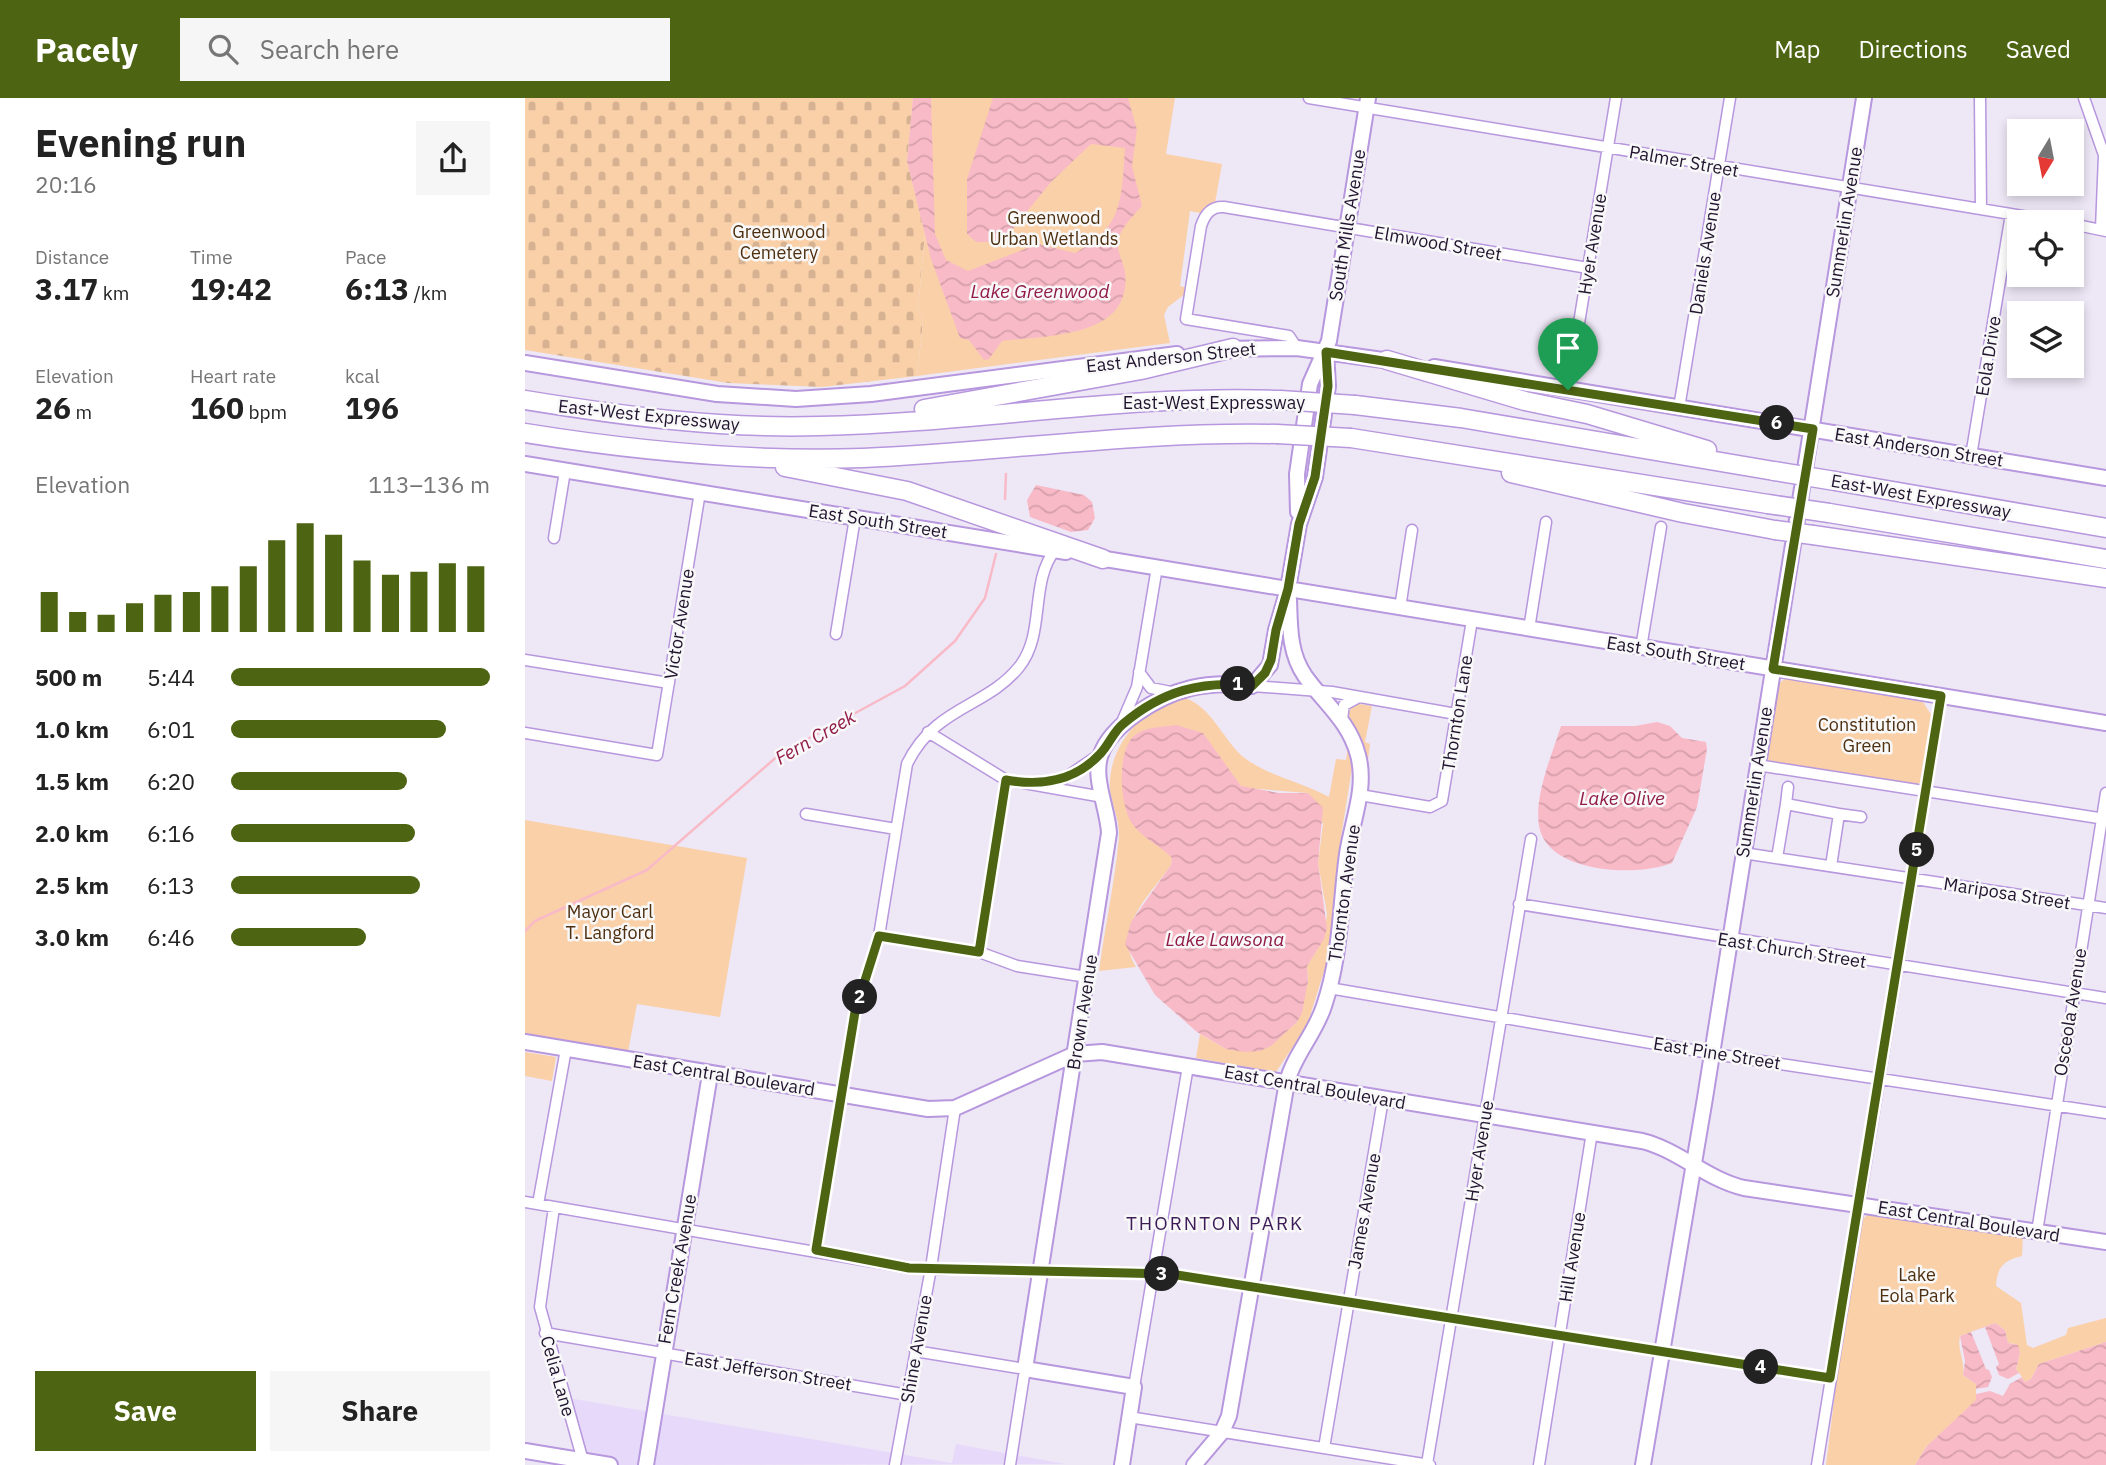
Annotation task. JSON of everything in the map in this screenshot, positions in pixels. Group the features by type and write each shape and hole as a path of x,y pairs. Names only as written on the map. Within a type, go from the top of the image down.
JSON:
{"highway":[{"path":"846,425 1141,370 1233,348"},
{"path":"1387,360 1525,401 1587,414 1774,471"},
{"path":"525,390 668,421"},
{"name":"East-West Expressway","path":"525,400 668,421 778,427 846,425 1127,401 1280,400 1355,405 1461,418 2106,528"},
{"name":"East-West Expressway","path":"525,433 663,452 737,457 863,458 1114,437 1277,434 1351,438 2106,559"},
{"path":"1448,452 1513,474 1683,513 1775,530 2106,579"},
{"path":"737,457 907,491 1103,559"}],"street":[{"name":"Palmer Street","path":"1309,98 1367,103 1608,148 2007,213"},
{"name":"Hyer Avenue","path":"1568,390 1616,98"},
{"name":"Daniels Avenue","path":"1679,408 1730,98"},
{"name":"Summerlin Avenue","path":"1643,1465 1813,429 1864,98"},
{"path":"1980,98 1981,209"},
{"path":"2084,98 2104,155 2104,230 2084,226"},
{"name":"South Mills Avenue","path":"1252,686 1270,665 1276,630 1288,589 1299,524 1315,477 1328,386 1326,352 1367,103"},
{"name":"Elmwood Street","path":"1297,348 1289,335 1186,319 1201,226 1207,213 1218,206 1588,268"},
{"name":"Eola Drive","path":"1971,456 2007,238"},
{"name":"East Anderson Street","path":"525,363 717,394 796,399 871,394 1233,348 1297,348 1387,360 2106,478"},
{"name":"East South Street","path":"525,464 1055,550 1103,559 1156,575 1230,580 1288,589 2106,723"},
{"path":"554,538 565,471"},
{"name":"Victor Avenue","path":"525,733 657,755 701,492"},
{"path":"836,634 855,518"},
{"path":"1529,629 1546,522"},
{"path":"1641,648 1661,527"},
{"path":"1400,608 1412,530"},
{"path":"816,1250 855,1012 879,936 907,764 915,747 928,732 999,684 1023,662 1032,642 1046,562 1055,550"},
{"path":"1032,784 1065,778 1101,754 1121,726 1137,687 1156,575"},
{"name":"Thornton Avenue","path":"1194,1465 1222,1432 1231,1406 1287,1082 1294,1062 1319,1020 1329,988 1341,933 1349,840 1360,795 1359,757 1342,719 1304,675 1293,649 1288,589"},
{"name":"Thornton Lane","path":"1360,795 1430,807 1439,805 1444,797 1472,620"},
{"path":"525,660 669,683"},
{"path":"1139,672 1151,688 1173,692"},
{"path":"1121,726 1173,692 1205,684 1318,691 1456,714"},
{"path":"1817,1465 1941,696"},
{"path":"1342,719 1342,710 1348,701 1364,699"},
{"path":"928,732 1006,780 1103,797"},
{"name":"Brown Avenue","path":"1010,1465 1109,833 1099,768 1101,754"},
{"path":"1757,765 2104,818"},
{"path":"979,952 1006,780"},
{"path":"1777,858 1788,787"},
{"name":"Osceola Avenue","path":"2037,1232 2106,793"},
{"path":"1786,804 1861,817"},
{"path":"806,814 896,829"},
{"path":"1831,866 1839,814"},
{"name":"Hyer Avenue","path":"1429,1465 1500,1016 1531,839"},
{"name":"Mariposa Street","path":"1743,853 2106,908"},
{"name":"East Church Street","path":"1519,904 1729,940 2106,998"},
{"path":"879,936 979,952 1017,966 1087,977"},
{"name":"East Pine Street","path":"1329,988 1710,1053 2106,1113"},
{"name":"East Central Boulevard","path":"525,1042 928,1109 955,1108 1075,1054 1102,1052 1655,1144 1733,1185 2106,1242"},
{"path":"538,1204 566,1049"},
{"path":"1122,1465 1188,1066"},
{"name":"Fern Creek Avenue","path":"646,1465 710,1074"},
{"name":"James Avenue","path":"1324,1448 1383,1099"},
{"name":"Shine Avenue","path":"895,1465 931,1268 955,1108"},
{"name":"Hill Avenue","path":"1539,1465 1592,1132"},
{"path":"525,1202 816,1250 888,1265 1041,1272 1155,1273 1830,1378"},
{"name":"Celia Lane","path":"554,1207 540,1307 545,1333 583,1461"},
{"name":"East Jefferson Street","path":"545,1333 908,1395"},
{"path":"915,1351 1134,1387"},
{"path":"1129,1417 1324,1448 1373,1461 1429,1465"},
{"path":"525,1451 610,1465"}],"shaded area":[{"path":"568,1398 952,1463 956,1444 1065,1464 610,1465 587,1461"}],"green space":[{"name":"Greenwood Cemetery","path":"525,98 913,98 907,161 925,233 918,309 923,322 917,376 822,387 728,383 525,350"},
{"name":"Greenwood Urban Wetlands","path":"913,98 1175,98 1166,154 1222,164 1215,203 1200,213 1190,211 1180,286 1187,288 1185,294 1168,307 1164,315 1170,343 917,376 923,322 918,309 925,233 907,161"},
{"name":"Constitution Green","path":"1786,678 1923,702 1932,716 1921,783 1913,785 1769,761 1764,750 1778,684"},
{"path":"1185,698 1202,708 1234,748 1250,762 1329,797 1336,759 1346,760 1352,723 1348,715 1353,703 1372,706 1365,742 1370,744 1367,768 1352,768 1340,843 1334,934 1328,958 1307,1026 1276,1072 1196,1058 1200,1034 1226,1049 1284,1033 1297,1022 1308,981 1307,966 1324,938 1327,914 1318,863 1323,824 1308,793 1247,788 1241,786 1230,773 1166,852 1172,857 1171,865 1136,913 1128,939 1136,967 1099,971 1119,837 1110,790 1115,758 1121,744 1142,719 1170,702"},
{"name":"Mayor Carl T. Langford","path":"525,820 747,858 720,1017 637,1004 628,1052 525,1036"},
{"path":"525,1052 556,1057 552,1081 525,1076"},
{"name":"Lake Eola Park","path":"1870,1212 2023,1234 2022,1256 2003,1265 1996,1286 2021,1303 2027,1345 2033,1348 2066,1335 2068,1328 2106,1318 2106,1342 2039,1364 2031,1379 2025,1382 2016,1369 2020,1353 2015,1344 2008,1343 2005,1330 1995,1323 1960,1336 1963,1375 1976,1384 1976,1401 1927,1446 1915,1465 1826,1465 1840,1352 1862,1220"}],"water":[{"name":"Lake Greenwood","path":"913,98 931,98 935,234 946,260 968,271 1038,244 1075,253 1103,233 1117,210 1120,197 1125,148 1091,144 1051,182 1012,230 994,242 976,242 967,234 967,179 993,98 1128,98 1137,130 1132,166 1142,206 1126,225 1118,241 1125,273 1124,294 1115,310 1101,321 1083,329 1002,341 989,359 984,360 969,340 960,338 931,259 907,161"},
{"path":"1036,485 1084,495 1092,502 1095,518 1088,530 1071,532 1030,517 1027,500"},
{"name":"Lake Olive","path":"1657,722 1670,726 1682,738 1706,742 1707,749 1697,807 1672,863 1638,870 1617,870 1596,868 1558,854 1546,842 1539,826 1538,814 1545,775 1561,726 1635,726"},
{"name":"Lake Lawsona","path":"1176,725 1203,733 1241,786 1278,793 1308,793 1323,808 1318,863 1327,928 1324,939 1307,966 1308,981 1302,1013 1297,1022 1271,1046 1260,1051 1226,1049 1197,1032 1155,995 1125,944 1131,922 1171,865 1172,858 1140,833 1131,822 1122,791 1122,764 1129,742 1139,732"},
{"path":"1995,1323 2005,1330 2008,1343 2018,1345 2020,1353 2016,1369 2025,1382 2031,1379 2039,1364 2106,1342 2106,1465 1915,1465 1927,1446 1976,1400 1976,1384 1963,1375 1965,1361 1960,1336"}],"pier":[{"path":"1985,1327 1999,1364 1996,1367 1999,1375 2008,1379 2019,1373 2022,1377 2010,1384 2003,1396 1990,1391 1976,1394 1976,1389 1988,1387 1992,1377 1971,1332"}],"waterway":[{"name":"Fern Creek","path":"1005,499 1006,474"},
{"name":"Fern Creek","path":"525,931 535,921 647,870 780,754 905,686 955,641 985,598 996,554"}],"district":[{"name":"THORNTON PARK","path":"1215,1223"}],"route":[{"path":"1326,352 1568,390 1813,429 1773,669 1941,696 1830,1378 1171,1274 909,1268 816,1250 855,1012 879,936 979,952 1006,780 1032,784 1052,782 1075,774 1101,754 1121,726 1173,692 1205,684 1252,686 1268,669 1288,589 1299,524 1315,477 1328,386 1326,352"}]}
